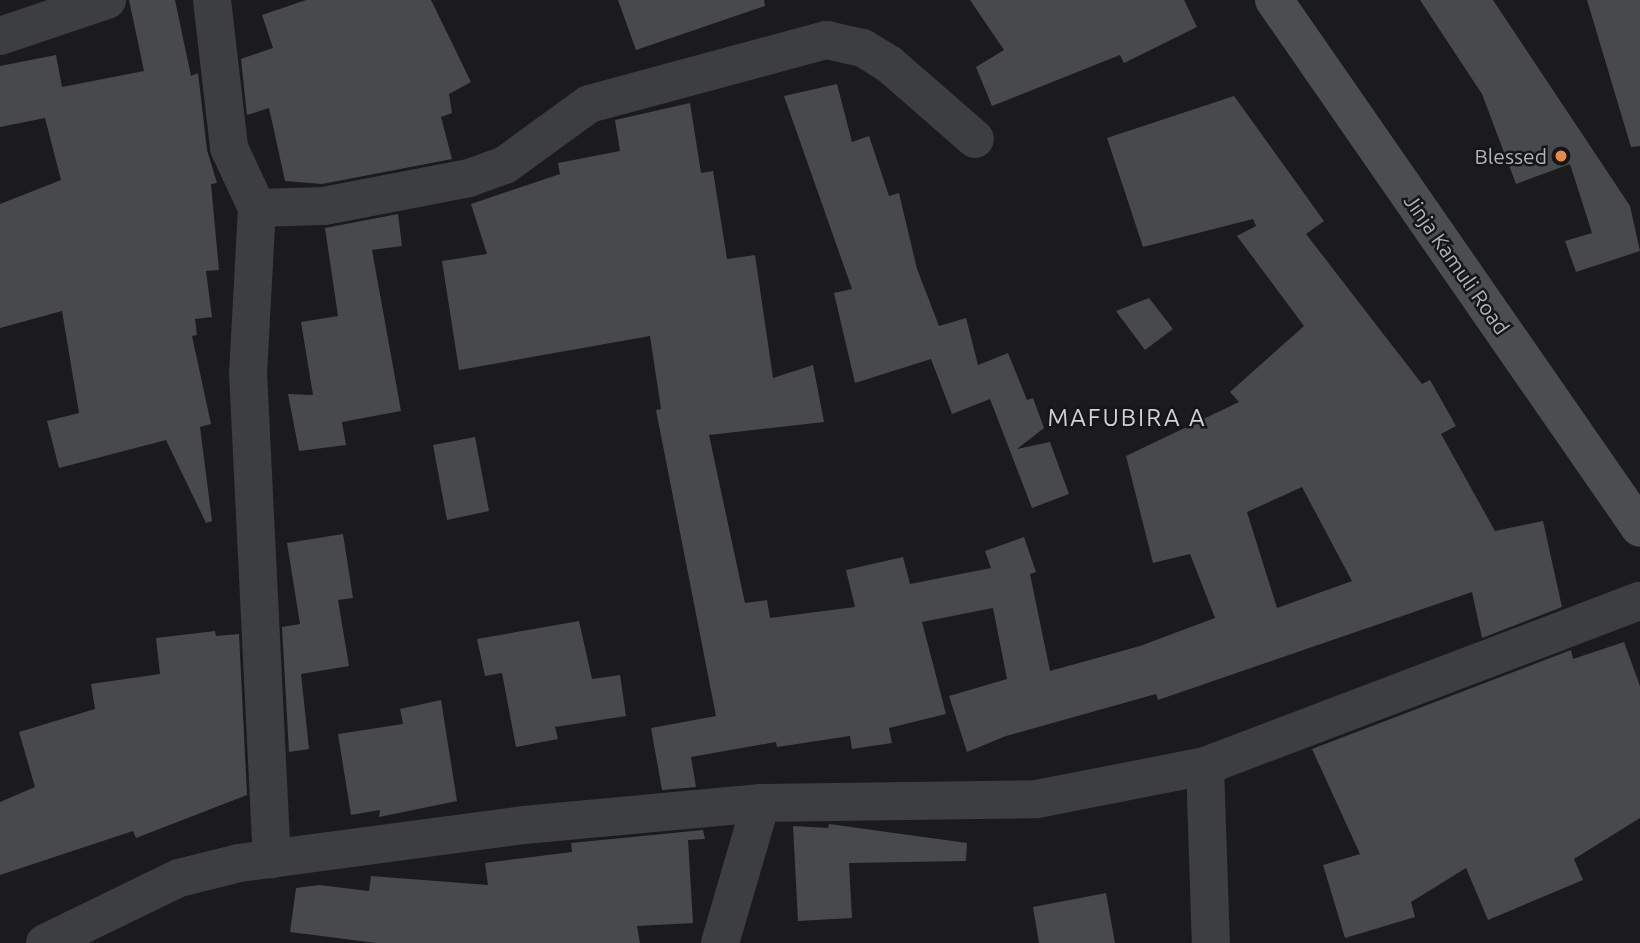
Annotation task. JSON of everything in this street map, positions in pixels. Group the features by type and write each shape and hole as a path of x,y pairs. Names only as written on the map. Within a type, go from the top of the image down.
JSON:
{"main road":[{"name":"Jinja Kamuli Road","path":"1274,0 1640,528"}],"street":[{"path":"0,36 107,0"},
{"path":"212,0 229,148 257,208 248,372 272,859"},
{"path":"257,208 324,206 469,178 505,165 589,104 827,40 863,48 889,65 975,139"},
{"path":"45,943 179,878 272,859 524,825 761,803 1037,799 1205,766 1640,601"},
{"path":"1205,766 1211,943"},
{"path":"720,943 761,803"}],"building":[{"path":"129,0 175,0 191,76 198,73 207,150 217,183 211,184 219,270 206,271 212,317 195,319 197,335 192,336 211,424 200,427 212,521 206,523 166,440 59,468 47,421 79,413 62,311 0,328 0,204 61,180 45,118 0,127 0,66 56,55 62,87 144,71"},
{"path":"306,0 431,0 471,82 449,94 452,113 441,117 452,159 322,184 285,181 269,108 247,115 241,59 273,48 262,15"},
{"path":"618,0 764,0 765,6 636,50"},
{"path":"970,0 1184,0 1197,27 1124,63 1120,55 992,106 976,67 1004,50"},
{"path":"1420,0 1493,0 1630,206 1640,251 1576,272 1565,241 1592,233 1570,164 1516,184 1482,94"},
{"path":"1587,0 1640,0 1640,146 1631,147"},
{"path":"837,84 852,142 869,136 889,196 899,193 917,269 939,326 966,318 978,365 1008,353 1027,400 1033,398 1044,428 1017,449 1050,442 1069,494 1032,508 990,399 952,414 931,359 855,383 834,293 852,289 784,96"},
{"path":"1234,96 1324,221 1306,234 1422,384 1430,380 1456,426 1441,434 1495,531 1543,521 1562,607 1482,638 1472,592 1158,700 1156,694 1006,736 967,752 949,696 1007,679 993,608 922,622 946,714 889,728 892,743 852,749 850,736 777,747 776,742 691,757 696,787 662,790 651,728 716,716 656,410 661,409 650,336 459,370 442,261 487,254 471,204 560,174 558,163 620,151 615,120 690,103 701,173 713,171 727,259 755,255 773,378 813,365 824,422 709,435 745,603 767,600 770,618 855,607 846,570 903,557 910,584 991,568 985,551 1024,537 1036,572 1030,574 1050,671 1140,646 1215,618 1190,554 1153,563 1126,456 1239,402 1230,392 1304,326 1237,236 1256,226 1253,219 1143,247 1107,138","holes":["1302,487 1352,581 1277,608 1247,512"]},
{"path":"398,214 402,246 372,250 401,411 342,422 346,445 299,451 288,394 313,395 301,322 338,316 325,228"},
{"path":"1149,298 1173,329 1145,350 1116,311"},
{"path":"475,437 489,511 447,520 433,445"},
{"path":"343,534 353,598 338,600 349,666 301,674 309,749 289,752 282,627 300,624 287,543"},
{"path":"579,621 592,679 620,675 626,716 555,727 558,739 516,747 502,673 485,676 477,639"},
{"path":"215,631 216,636 239,634 247,795 136,838 133,831 0,875 0,802 35,787 19,732 95,709 91,684 160,674 156,638"},
{"path":"1624,642 1640,686 1640,818 1574,859 1583,880 1488,920 1466,868 1411,902 1415,917 1345,938 1323,865 1360,854 1312,749 1571,650 1573,659"},
{"path":"441,700 457,801 379,817 380,810 351,815 338,734 403,724 400,709"},
{"path":"829,824 967,843 966,861 849,863 852,918 798,921 793,826 828,828"},
{"path":"703,830 705,839 688,840 693,923 637,926 640,943 376,943 290,932 296,888 319,885 369,891 371,876 488,885 485,863 572,852 571,843"},
{"path":"1106,893 1115,943 1039,943 1033,907"}],"place":[{"name":"Blessed","path":"1561,156"}],"district":[{"name":"MAFUBIRA A","path":"1127,418"}]}
